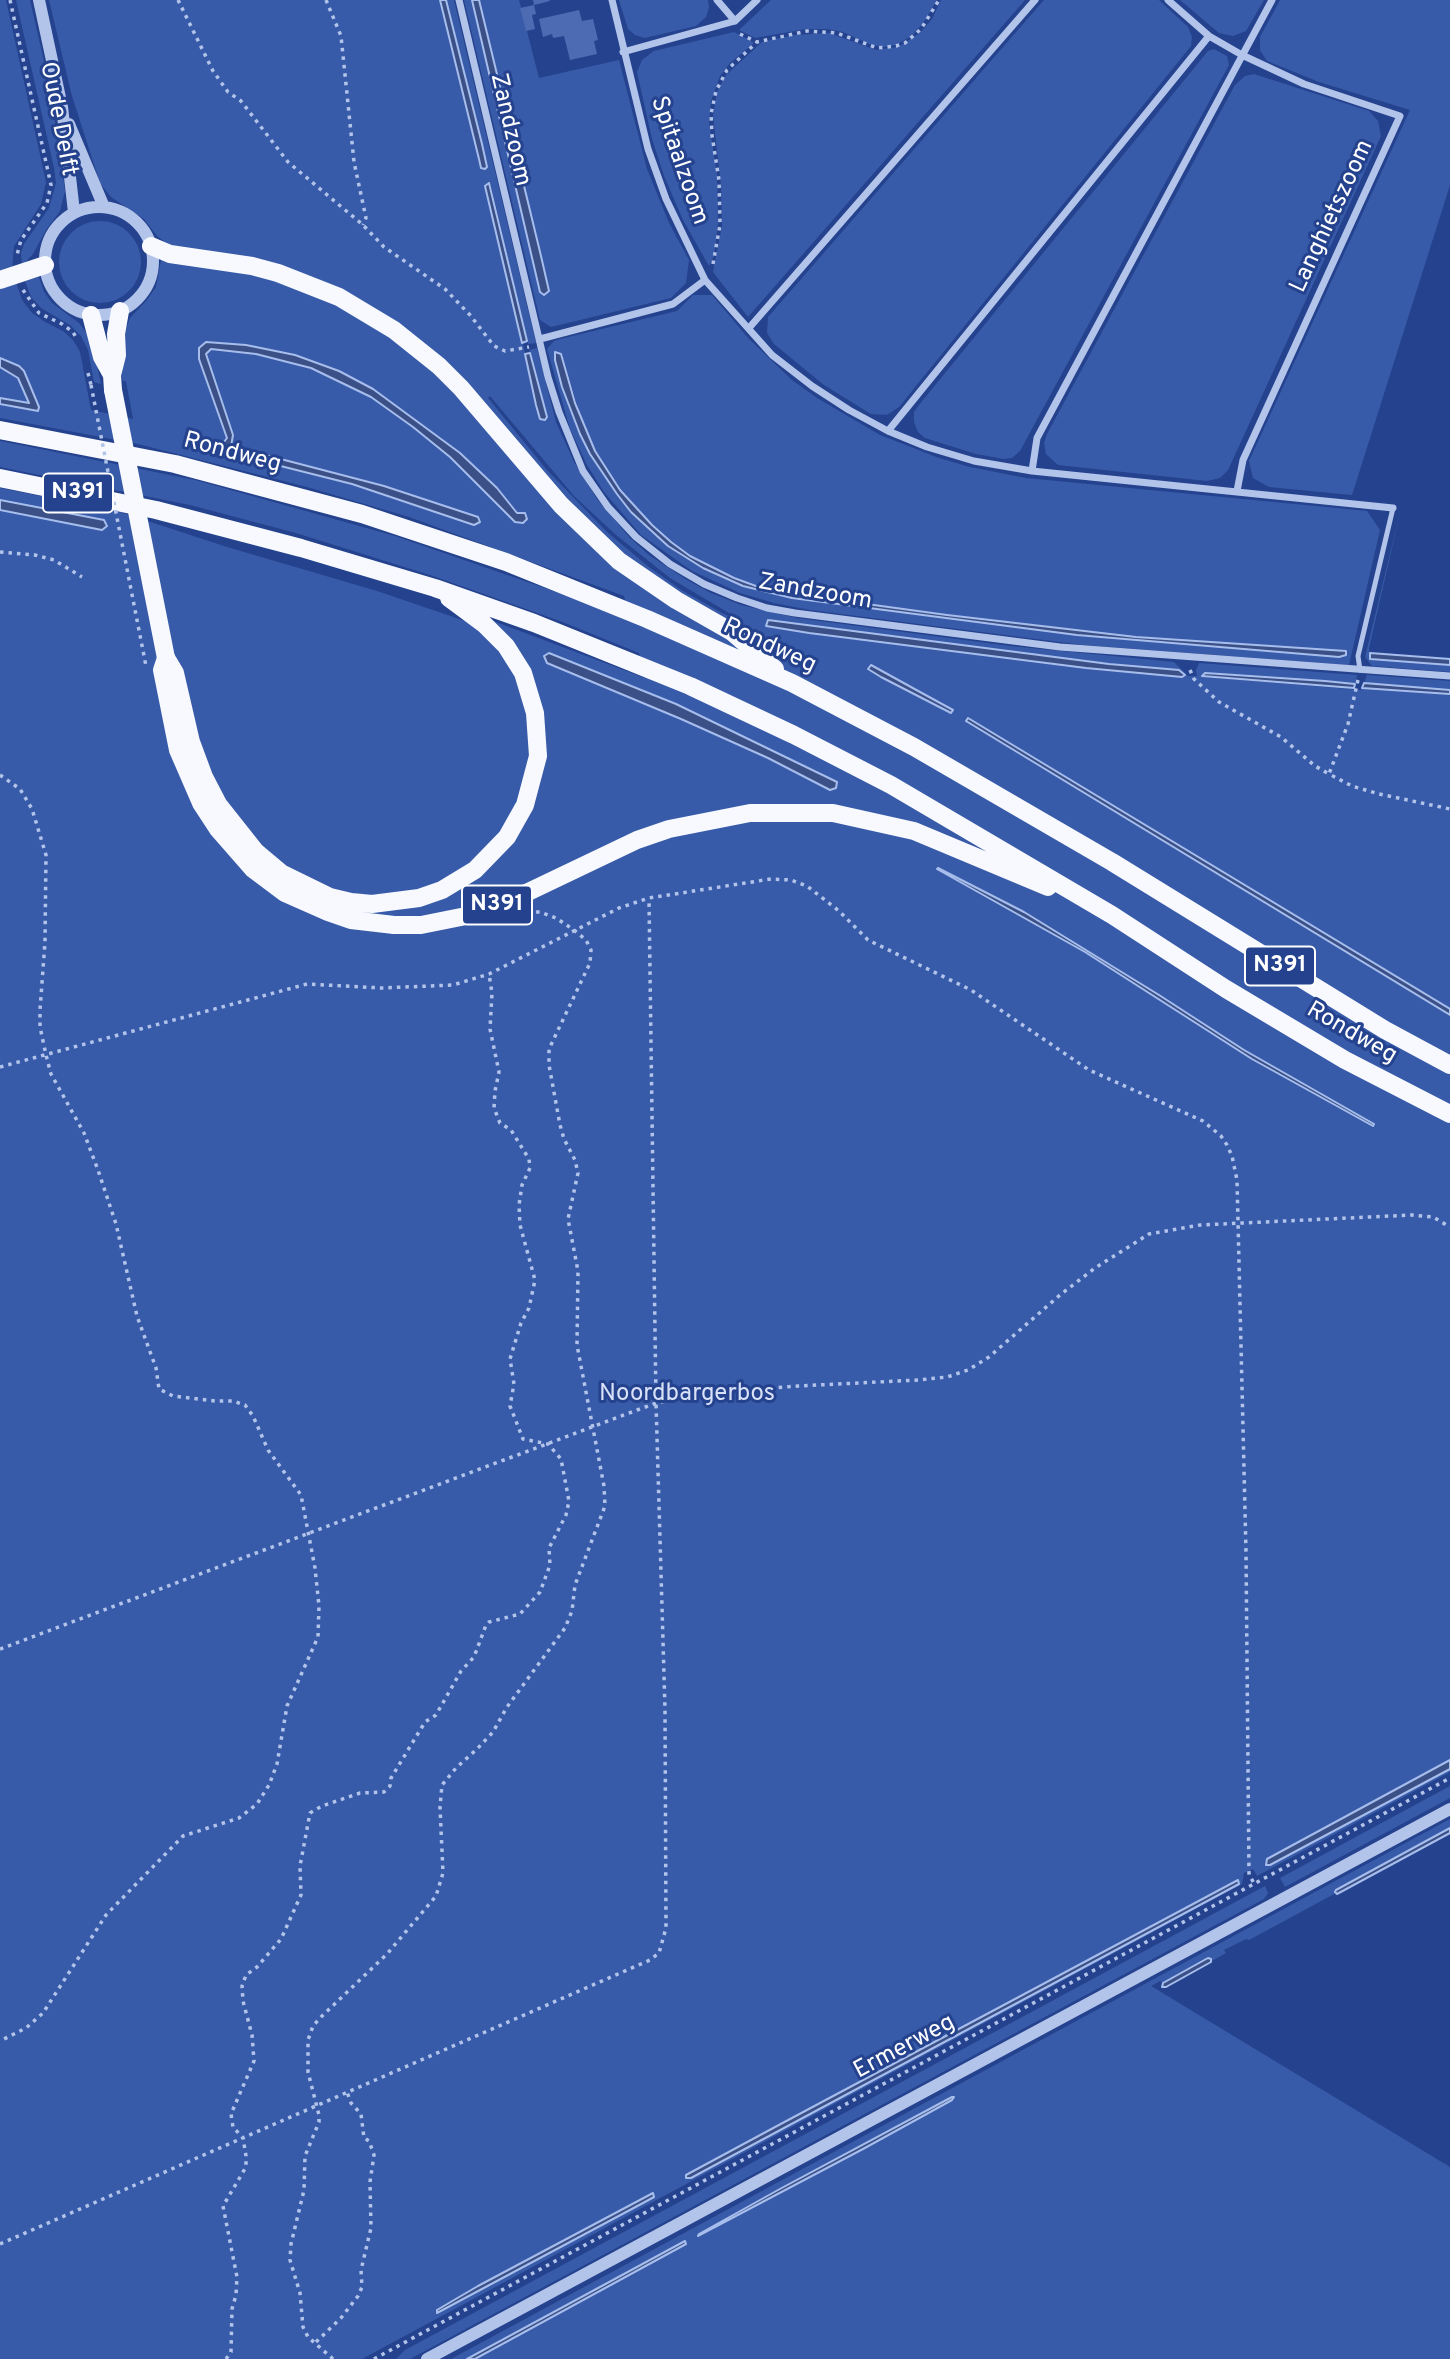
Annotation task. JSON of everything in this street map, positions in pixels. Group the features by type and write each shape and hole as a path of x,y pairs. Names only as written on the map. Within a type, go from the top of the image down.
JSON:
{"main road":[{"name":"N391","path":"151,246 170,254 242,264 278,273 339,298 394,330 439,366 461,388 561,505 619,561 676,600 732,632 792,683"},
{"path":"0,280 45,265"},
{"name":"N391","path":"113,382 120,311"},
{"name":"N391","path":"90,315 102,357 113,382 159,668 178,750 189,778 218,829 253,869 285,893 351,920 421,925 466,916 526,893 637,840 669,829 750,813 833,813 914,831 1112,915"},
{"name":"Rondweg","path":"0,430 175,464 362,514 506,562 581,591 792,683 971,779 1385,1030 1450,1065"},
{"name":"Rondweg","path":"0,478 170,513 435,588 690,686 794,735 903,792 1112,915 1345,1060 1450,1114"},
{"name":"N391","path":"159,668 218,804 256,852 281,873 330,897 372,904 419,898 442,890 475,870 507,837 525,805 537,756 535,713 523,673 506,646 484,624 435,588"}],"street":[{"name":"Oude Delft","path":"39,0 62,107 74,212"},
{"name":"Zandzoom","path":"458,0 559,412 583,471 608,507 635,537 670,564 704,584 767,608 1060,647 1450,676"},
{"name":"Spitaalzoom","path":"612,0 648,149 666,199 704,278"},
{"path":"717,0 735,21"},
{"path":"623,52 735,21 757,0"},
{"path":"749,328 1035,0"},
{"name":"Langhietszoom","path":"1168,0 1209,36 1242,55 1304,84 1400,116 1242,460 1237,491"},
{"path":"1031,471 1037,438 1272,0"},
{"path":"888,431 1209,36"},
{"name":"Oude Delft","path":"62,107 104,207"},
{"path":"104,207 128,216 146,234 153,262 148,284 134,303 106,315 90,315 73,309 59,298 49,282 45,265 50,239 56,228 74,212 104,207"},
{"path":"540,342 673,304 704,278 772,355 812,386 888,431 927,447 974,461 1031,471 1393,508"},
{"name":"Ermerweg","path":"427,2359 1450,1810"}],"lane":[{"path":"1360,670 1358,656 1393,508"}],"path":[{"path":"178,0 213,71 228,92 241,101 288,162 363,225 384,247 445,289 494,346 505,351 540,342"},
{"path":"326,0 341,36 354,162 366,218 363,225"},
{"path":"704,278 713,265 720,225 719,180 711,122 716,91 727,69 757,42 798,32 831,32 877,48 896,47 921,29 939,0"},
{"name":"Oude Delft","path":"11,3 51,185 47,203 18,247 19,274"},
{"path":"19,274 24,292 39,313 62,324 73,332 79,341"},
{"path":"88,371 159,668"},
{"path":"0,552 35,555 54,560 82,578"},
{"path":"1189,658 1189,669 1205,691 1219,702 1281,737 1315,766 1352,786 1450,809"},
{"path":"1329,774 1348,724 1360,670"},
{"path":"0,775 20,789 32,809 46,856 45,942 40,1010 40,1027 46,1055 61,1093 84,1133 117,1224 137,1316 156,1368 159,1389 173,1396 233,1401 245,1405 268,1450 301,1495 319,1606 318,1637 287,1706 276,1764 257,1804 239,1818 183,1836 106,1915 43,2013 26,2028 0,2041"},
{"path":"0,1067 307,985 414,988 453,985 489,974 619,908 649,898 771,879 791,880 807,886 839,911 867,940 979,995 1089,1070 1203,1121 1221,1136 1232,1156 1237,1180 1249,1875 1254,1883"},
{"path":"0,2244 650,1960 659,1953 666,1928 665,1710 656,1403 649,898"},
{"path":"333,2359 308,2337 301,2323 300,2293 290,2255 304,2190 305,2156 319,2122 306,2058 308,2040 313,2026 387,1954 436,1896 443,1873 440,1807 442,1785 493,1732 507,1707 569,1621 575,1585 605,1506 585,1376 578,1354 578,1271 568,1219 578,1173 560,1125 549,1065 549,1049 590,963 589,944 573,930 548,915 528,912"},
{"path":"226,2359 230,2352 237,2277 223,2206 246,2167 243,2138 233,2127 230,2114 254,2061 252,2035 243,2001 243,1986 246,1975 257,1967 281,1939 301,1895 300,1866 310,1813 321,1806 360,1793 384,1792 390,1786 391,1778 425,1722 436,1714 461,1671 474,1657 486,1625 520,1614 540,1592 550,1565 549,1548 566,1515 569,1501 561,1459 548,1444 523,1439 510,1406 514,1384 510,1359 521,1323 529,1308 535,1280 520,1225 519,1205 522,1185 530,1168 529,1159 511,1130 500,1123 494,1108 499,1072 490,1029 492,993 489,974"},
{"path":"0,1649 656,1403 699,1394 947,1377 968,1370 989,1357 1060,1295 1149,1234 1180,1227 1424,1215 1450,1227"},
{"name":"Ermerweg","path":"374,2359 1450,1778"},
{"path":"316,2342 341,2318 358,2296 362,2287 361,2270 371,2228 370,2182 374,2155 369,2141 364,2138 361,2114 351,2103 347,2091"}],"green space":[{"path":"0,0 6,0 46,182 41,204 14,246 12,270 0,273"},
{"path":"16,0 30,0 50,88 65,191 60,211 33,254 22,266 21,253 24,244 49,208 56,183"},
{"name":"Noordbargerbos","path":"49,0 440,0 481,168 485,169 487,167 482,144 446,0 454,0 536,343 528,344 491,185 486,184 540,418 543,420 547,417 529,350 537,348 556,422 574,462 597,499 630,538 649,555 711,593 741,605 797,618 1010,646 1174,662 1188,676 1197,676 1199,663 1357,675 1355,684 1205,673 1202,674 1204,677 1361,690 1450,694 1450,1762 1265,1862 1270,1865 1450,1769 1450,1772 1257,1876 1253,1869 1244,1873 1242,1884 362,2359 0,2359 0,510 102,530 107,525 104,520 0,500 0,488 120,512 377,591 468,622 486,633 503,650 518,656 510,641 488,619 645,678 639,653 560,621 433,576 296,533 190,505 0,467 0,441 195,480 395,536 562,594 631,622 624,596 409,517 307,487 138,444 0,418 0,404 36,411 39,409 24,371 0,358 0,285 16,282 22,300 32,313 73,340 80,352 91,410 133,419 126,381 122,378 123,336 130,318 156,287 161,260 196,262 248,271 325,297 380,326 434,368 471,406 549,500 617,565 645,575 694,604 644,571 586,522 465,383 426,346 396,323 345,293 289,270 236,256 186,250 169,245 157,236 144,219 111,197 100,183 72,96","holes":["206,342 246,345 295,355 339,371 373,389 460,453 497,488 518,513 526,514 527,519 523,523 515,522 450,457 371,397 311,368 256,354 211,349 206,355 233,435 231,446 384,486 478,517 480,522 474,525 352,484 217,450 216,443 227,439 198,351","490,396 574,496 616,535 670,578 739,619 726,615 683,591 649,567 607,532 547,470 488,398","768,620 1109,664 1179,670 1185,675 1029,660 766,625","550,653 649,693 652,705 547,663 544,656","1237,1881 1238,1884 691,2178 686,2178 686,2175","653,2193 654,2197 643,2203 437,2313 437,2310 478,2286"]},
{"path":"464,0 472,0 540,292 544,295 549,291 479,0 519,0 539,78 619,60 647,169 669,223 689,260 686,283 671,298 551,327 540,320"},
{"path":"619,0 708,0 709,7 706,17 696,26 645,38 628,29"},
{"path":"771,0 937,0 912,36 895,45 884,47 827,29 806,29 755,38 739,30"},
{"path":"941,0 1025,0 748,317 713,272 722,226 721,185 713,116 717,92 726,75 762,42 795,35 829,33 876,50 898,47 920,33 932,19"},
{"path":"1044,0 1159,0 1188,27 1192,37 1191,46 899,407 887,415 871,414 824,385 774,344 767,333 768,317"},
{"path":"1180,0 1264,0 1246,31 1233,36 1219,33"},
{"path":"1280,0 1450,0 1450,185 1352,495 1269,487 1253,478 1249,461 1410,110 1319,82 1267,61 1260,50 1260,37"},
{"path":"734,32 753,44 730,63 720,76 711,101 709,123 717,175 718,223 714,256 709,266 683,220 664,176 652,139 637,72 642,60 654,51"},
{"path":"1214,49 1227,56 1229,65 1020,451 1012,458 1004,459 976,454 925,438 918,432 914,422 914,412 919,405 1208,51"},
{"path":"1254,74 1369,111 1378,121 1381,136 1228,470 1220,478 1207,481 1058,465 1046,454 1044,443 1047,434 1235,85 1245,76"},
{"path":"100,221 116,224 129,233 138,246 141,262 138,278 129,291 116,300 100,303 84,300 71,291 62,278 59,262 62,246 71,233 84,224"},
{"path":"39,277 44,292 52,303 79,323 91,339 101,384 94,382 88,350 81,336 70,325 41,308 31,297 25,281"},
{"path":"693,295 712,295 749,339 792,380 817,398 880,435 970,467 1026,478 1367,511 1380,530 1349,665 1083,645 810,610 740,593 692,571 641,535 604,492 587,465 570,429 547,349 560,339 677,311","holes":["562,354 582,422 595,451 620,490 652,525 690,556 734,578 764,589 947,615 1136,637 1345,651 1346,655 1077,635 792,598 743,586 683,557 631,511 617,494 590,454 571,410 555,360"]},
{"path":"0,367 18,378 29,404 0,398"},
{"path":"1403,500 1369,648 1370,658 1450,665 1450,672 1372,666 1365,657"},
{"path":"1367,675 1450,681 1450,690 1364,683"},
{"path":"1450,1786 1450,1798 1285,1887 1280,1878"},
{"path":"1450,1819 1450,1828 1336,1890 1336,1893 1249,1940 1224,1950 1226,1953 1212,1961 1208,1958 1163,1983 1160,1981 1151,1986 1450,2167 1450,2359 475,2359 686,2244 467,2359 451,2359","holes":["954,2098 863,2149 699,2237 699,2234"]},
{"path":"1265,1886 1268,1893 1264,1899 410,2359 396,2359 405,2350"}],"shaded area":[{"path":"440,0 446,0 482,144 487,167 485,169 481,168"},
{"path":"472,0 479,0 549,291 544,295 540,292"},
{"path":"489,183 527,341 522,343 485,186"},
{"path":"206,342 246,345 295,355 339,371 373,389 460,453 497,488 517,513 525,513 527,519 523,523 515,522 450,457 371,397 311,368 256,354 211,349 206,354 233,435 231,446 384,486 478,517 480,522 474,525 352,484 217,450 216,443 224,442 227,438 199,359 199,348"},
{"path":"555,352 561,354 575,403 595,451 620,490 671,542 690,556 734,578 764,589 786,593 947,615 1136,637 1346,651 1346,655 1339,657 1077,635 792,598 743,586 703,568 668,546 631,512 590,454 580,434 562,387"},
{"path":"530,353 547,417 545,420 540,419 536,405 525,354"},
{"path":"0,358 24,371 39,407 38,411 0,404 0,398 29,403 18,378 0,367"},
{"path":"0,500 104,520 107,526 102,530 0,510"},
{"path":"768,620 1109,664 1179,670 1185,675 1182,677 1086,668 809,633 766,626"},
{"path":"549,653 676,704 837,782 836,788 830,790 768,758 547,663 544,656"},
{"path":"1370,653 1450,659 1450,665 1370,659"},
{"path":"871,665 953,710 951,713 881,677 868,669"},
{"path":"1205,673 1355,684 1354,688 1202,676"},
{"path":"1364,683 1450,690 1450,694 1362,688"},
{"path":"968,718 1450,1009 1450,1015 966,721"},
{"path":"938,868 1024,912 1244,1050 1374,1124 1373,1126 1252,1059 1085,952"},
{"path":"1450,1760 1450,1769 1266,1865 1267,1859"},
{"path":"1450,1828 1450,1833 1337,1894 1335,1892 1336,1890"},
{"path":"1238,1880 1239,1884 691,2178 686,2178 686,2175"},
{"path":"1208,1958 1211,1962 1162,1987 1163,1983"},
{"path":"952,2097 952,2100 863,2149 698,2236 778,2190"},
{"path":"653,2193 654,2197 437,2313 437,2310 478,2286"},
{"path":"685,2241 686,2244 475,2359 467,2359"}],"building":[{"path":"533,0 549,0 550,1 534,5"},
{"path":"534,5 536,14 532,15 535,29 526,31 520,8"},
{"path":"579,10 582,21 593,19 598,40 594,41 597,54 570,60 564,36 553,38 552,34 543,37 539,19"}]}
